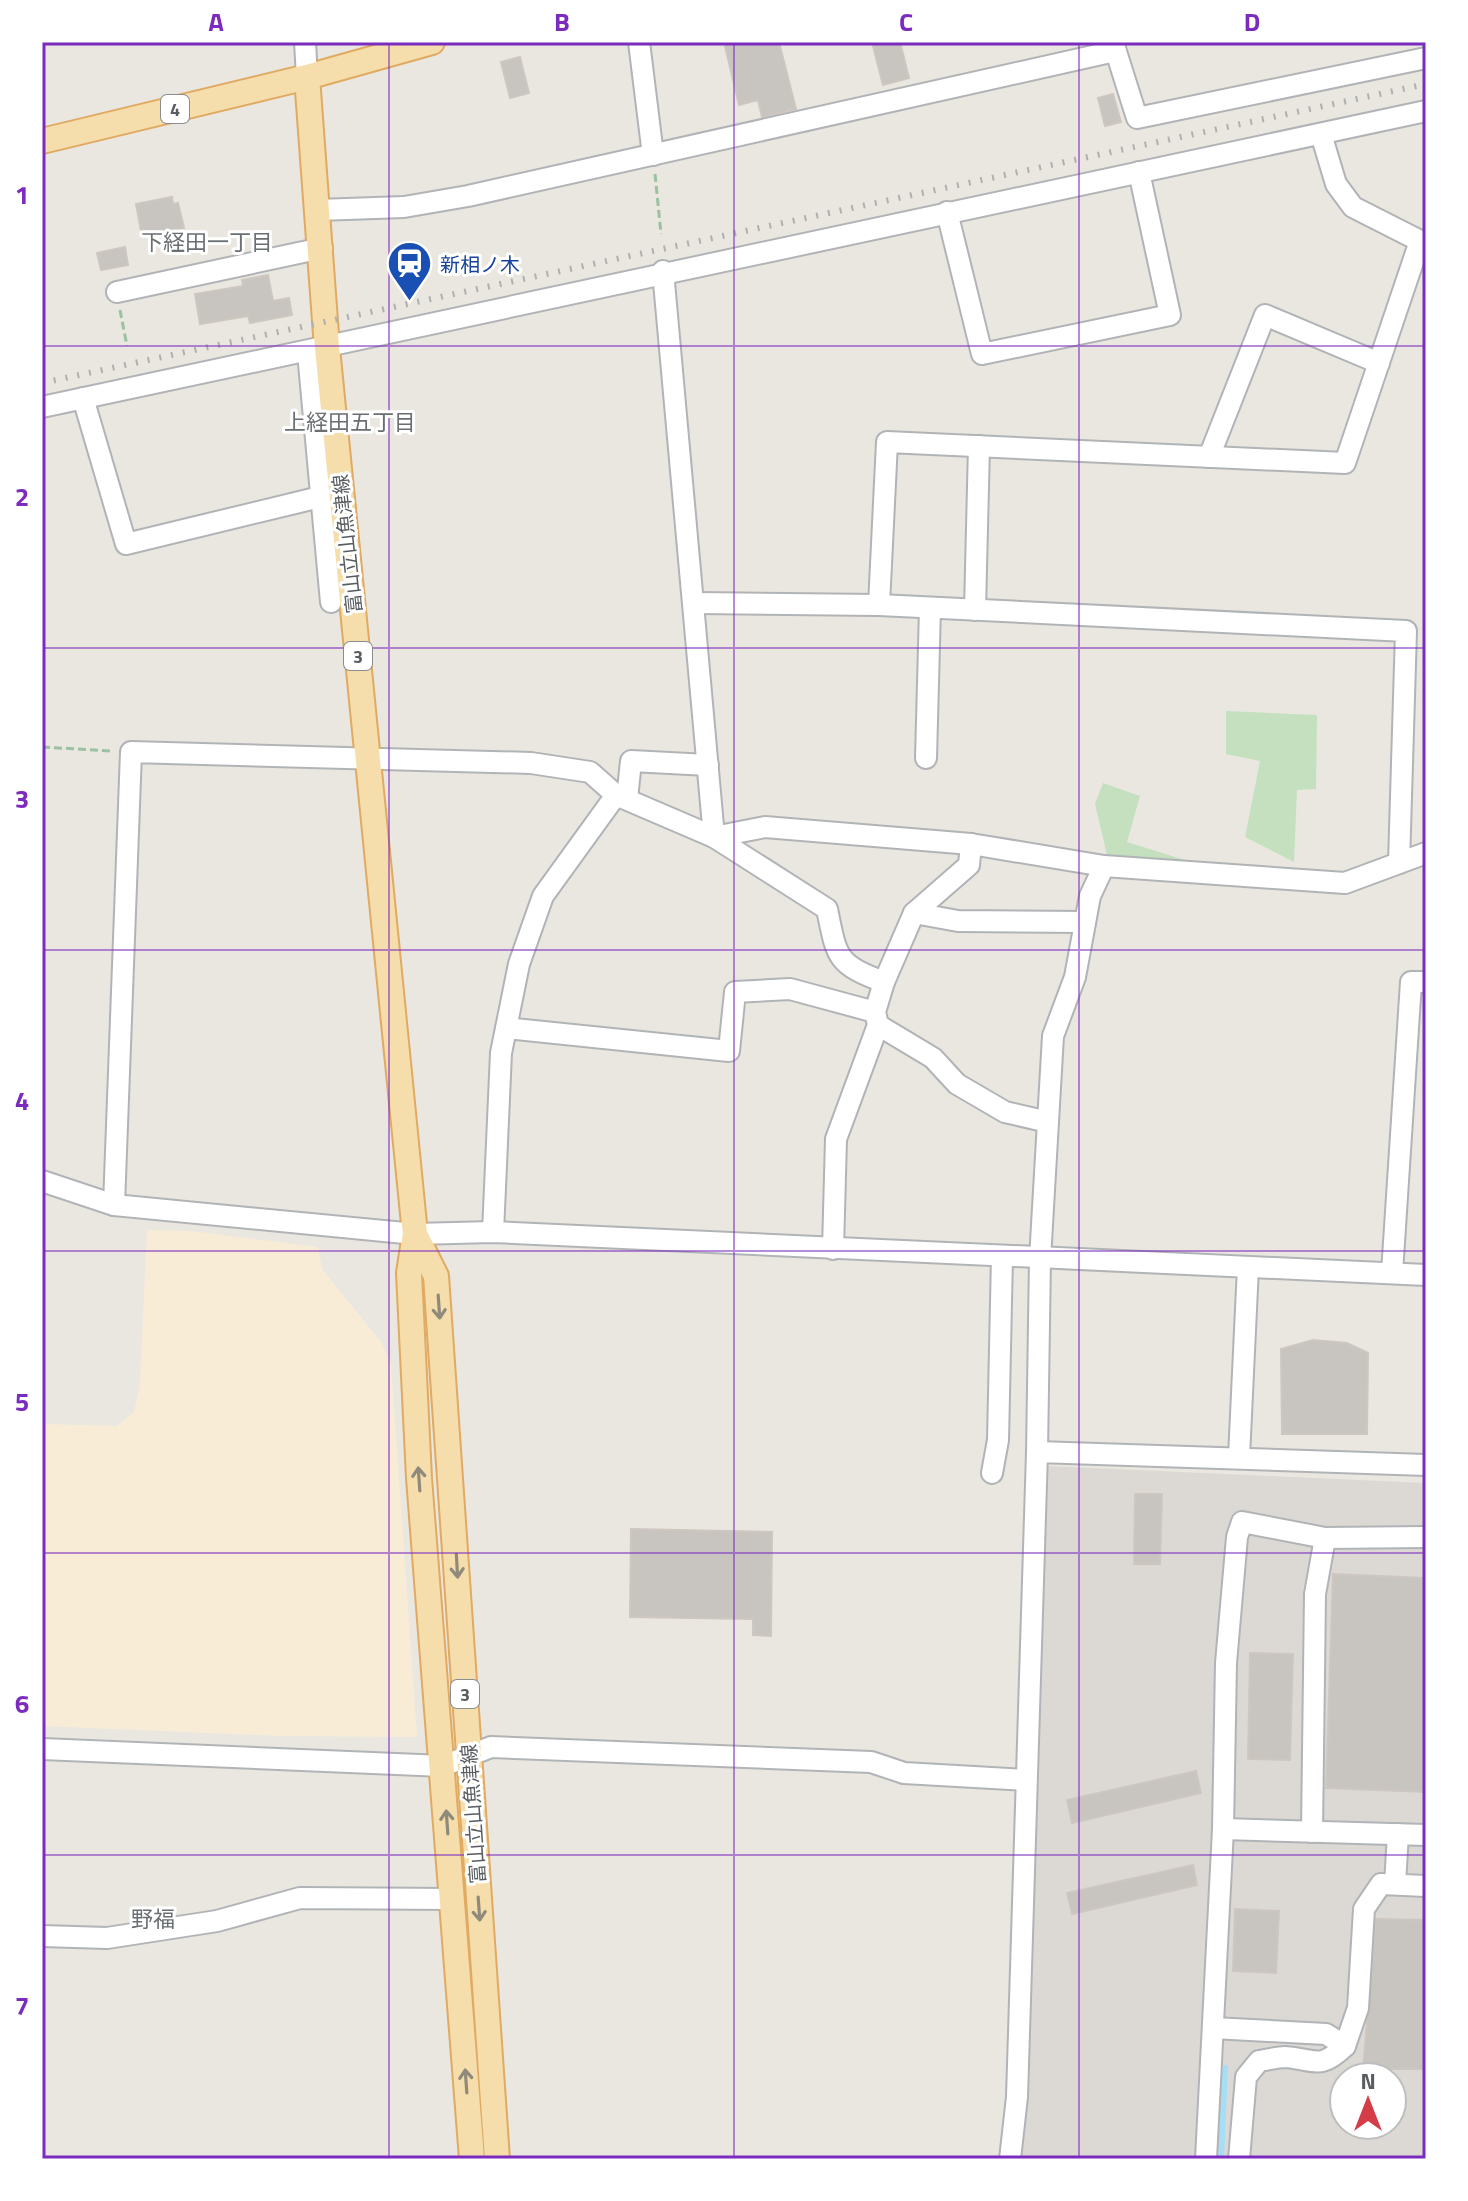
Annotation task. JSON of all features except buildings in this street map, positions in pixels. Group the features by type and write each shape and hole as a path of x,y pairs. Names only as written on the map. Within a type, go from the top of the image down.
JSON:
{"main road":[{"path":"307,77 374,49 432,42"},
{"name":"4","path":"42,141 307,77"},
{"name":"富山立山魚津線","path":"307,77 322,248 317,350 368,759 415,1234 409,1273 419,1478 472,2159"},
{"name":"富山立山魚津線","path":"415,1234 436,1276 497,2159"}],"street":[{"path":"305,42 307,77"},
{"path":"639,42 653,155"},
{"path":"318,210 417,205 653,155 1114,47 1137,118 1426,58"},
{"path":"42,407 317,350 663,271 1426,111"},
{"path":"879,605 887,442 1345,463 1423,243 1353,207 1336,184 1321,134"},
{"path":"947,212 982,354 998,351 1170,315 1139,172"},
{"path":"117,292 322,248"},
{"path":"663,271 696,603 714,837"},
{"path":"1209,457 1265,315 1379,363"},
{"path":"317,350 320,497 331,602"},
{"path":"83,398 126,544 320,497"},
{"path":"975,610 979,446"},
{"path":"696,603 879,605 1406,631 1399,863"},
{"path":"926,758 930,608"},
{"path":"114,1205 131,752 531,763 590,772 621,797 714,837 827,909 836,955 850,969 884,982"},
{"path":"493,1232 501,1053 519,964 543,896 621,797 631,761 708,765"},
{"path":"714,837 765,827 971,844 1104,866 1345,883 1426,853"},
{"path":"833,1249 836,1139 877,1018 884,982 914,913 969,865 971,844"},
{"path":"1010,2159 1017,2097 1040,1259 1053,1036 1075,977 1090,896 1104,866"},
{"path":"914,913 958,921 1085,922"},
{"path":"1392,1273 1411,982 1426,982"},
{"path":"506,1028 729,1051 735,992 790,989 877,1018 933,1058 957,1084 1005,1112 1048,1122"},
{"path":"42,1181 114,1205 415,1234 493,1232 1426,1275"},
{"path":"992,1473 998,1440 1002,1257"},
{"path":"1239,1457 1248,1267"},
{"path":"1037,1452 1426,1465"},
{"path":"1206,2159 1223,1829 1226,1663 1237,1537 1242,1522 1325,1538 1426,1537"},
{"path":"1312,1832 1315,1594 1325,1538"},
{"path":"42,1749 443,1766 491,1747 871,1762 904,1773 1025,1780"},
{"path":"1223,1829 1426,1835"},
{"path":"1395,1884 1398,1834"},
{"path":"1239,2159 1246,2077 1259,2061 1285,2057 1313,2063 1330,2061 1345,2046 1358,2008 1364,1909 1381,1884 1426,1886"},
{"path":"42,1936 107,1938 217,1921 300,1898 453,1899"},
{"path":"1213,2028 1326,2034 1345,2046"}],"path":[{"path":"653,155 661,234"},
{"path":"117,292 127,346"},
{"path":"42,747 131,752"}],"shaded area":[{"path":"147,1230 190,1231 318,1247 322,1269 381,1342 391,1364 417,1737 283,1736 42,1726 42,1424 117,1426 134,1412 140,1384"},
{"path":"1046,1466 1426,1483 1426,2159 1018,2159"}],"green space":[{"path":"1226,711 1317,715 1316,789 1297,790 1294,862 1245,837 1260,761 1226,754"},
{"path":"1103,783 1140,796 1127,842 1188,861 1186,867 1108,859 1095,804"}],"waterway":[{"path":"1221,2159 1225,2068"}],"railway":[{"path":"42,383 1426,84"}],"place":[{"name":"新相ノ木","path":"409,303"}],"district":[{"name":"下経田一丁目","path":"207,242"},
{"name":"上経田五丁目","path":"350,422"},
{"name":"野福","path":"153,1919"}]}
